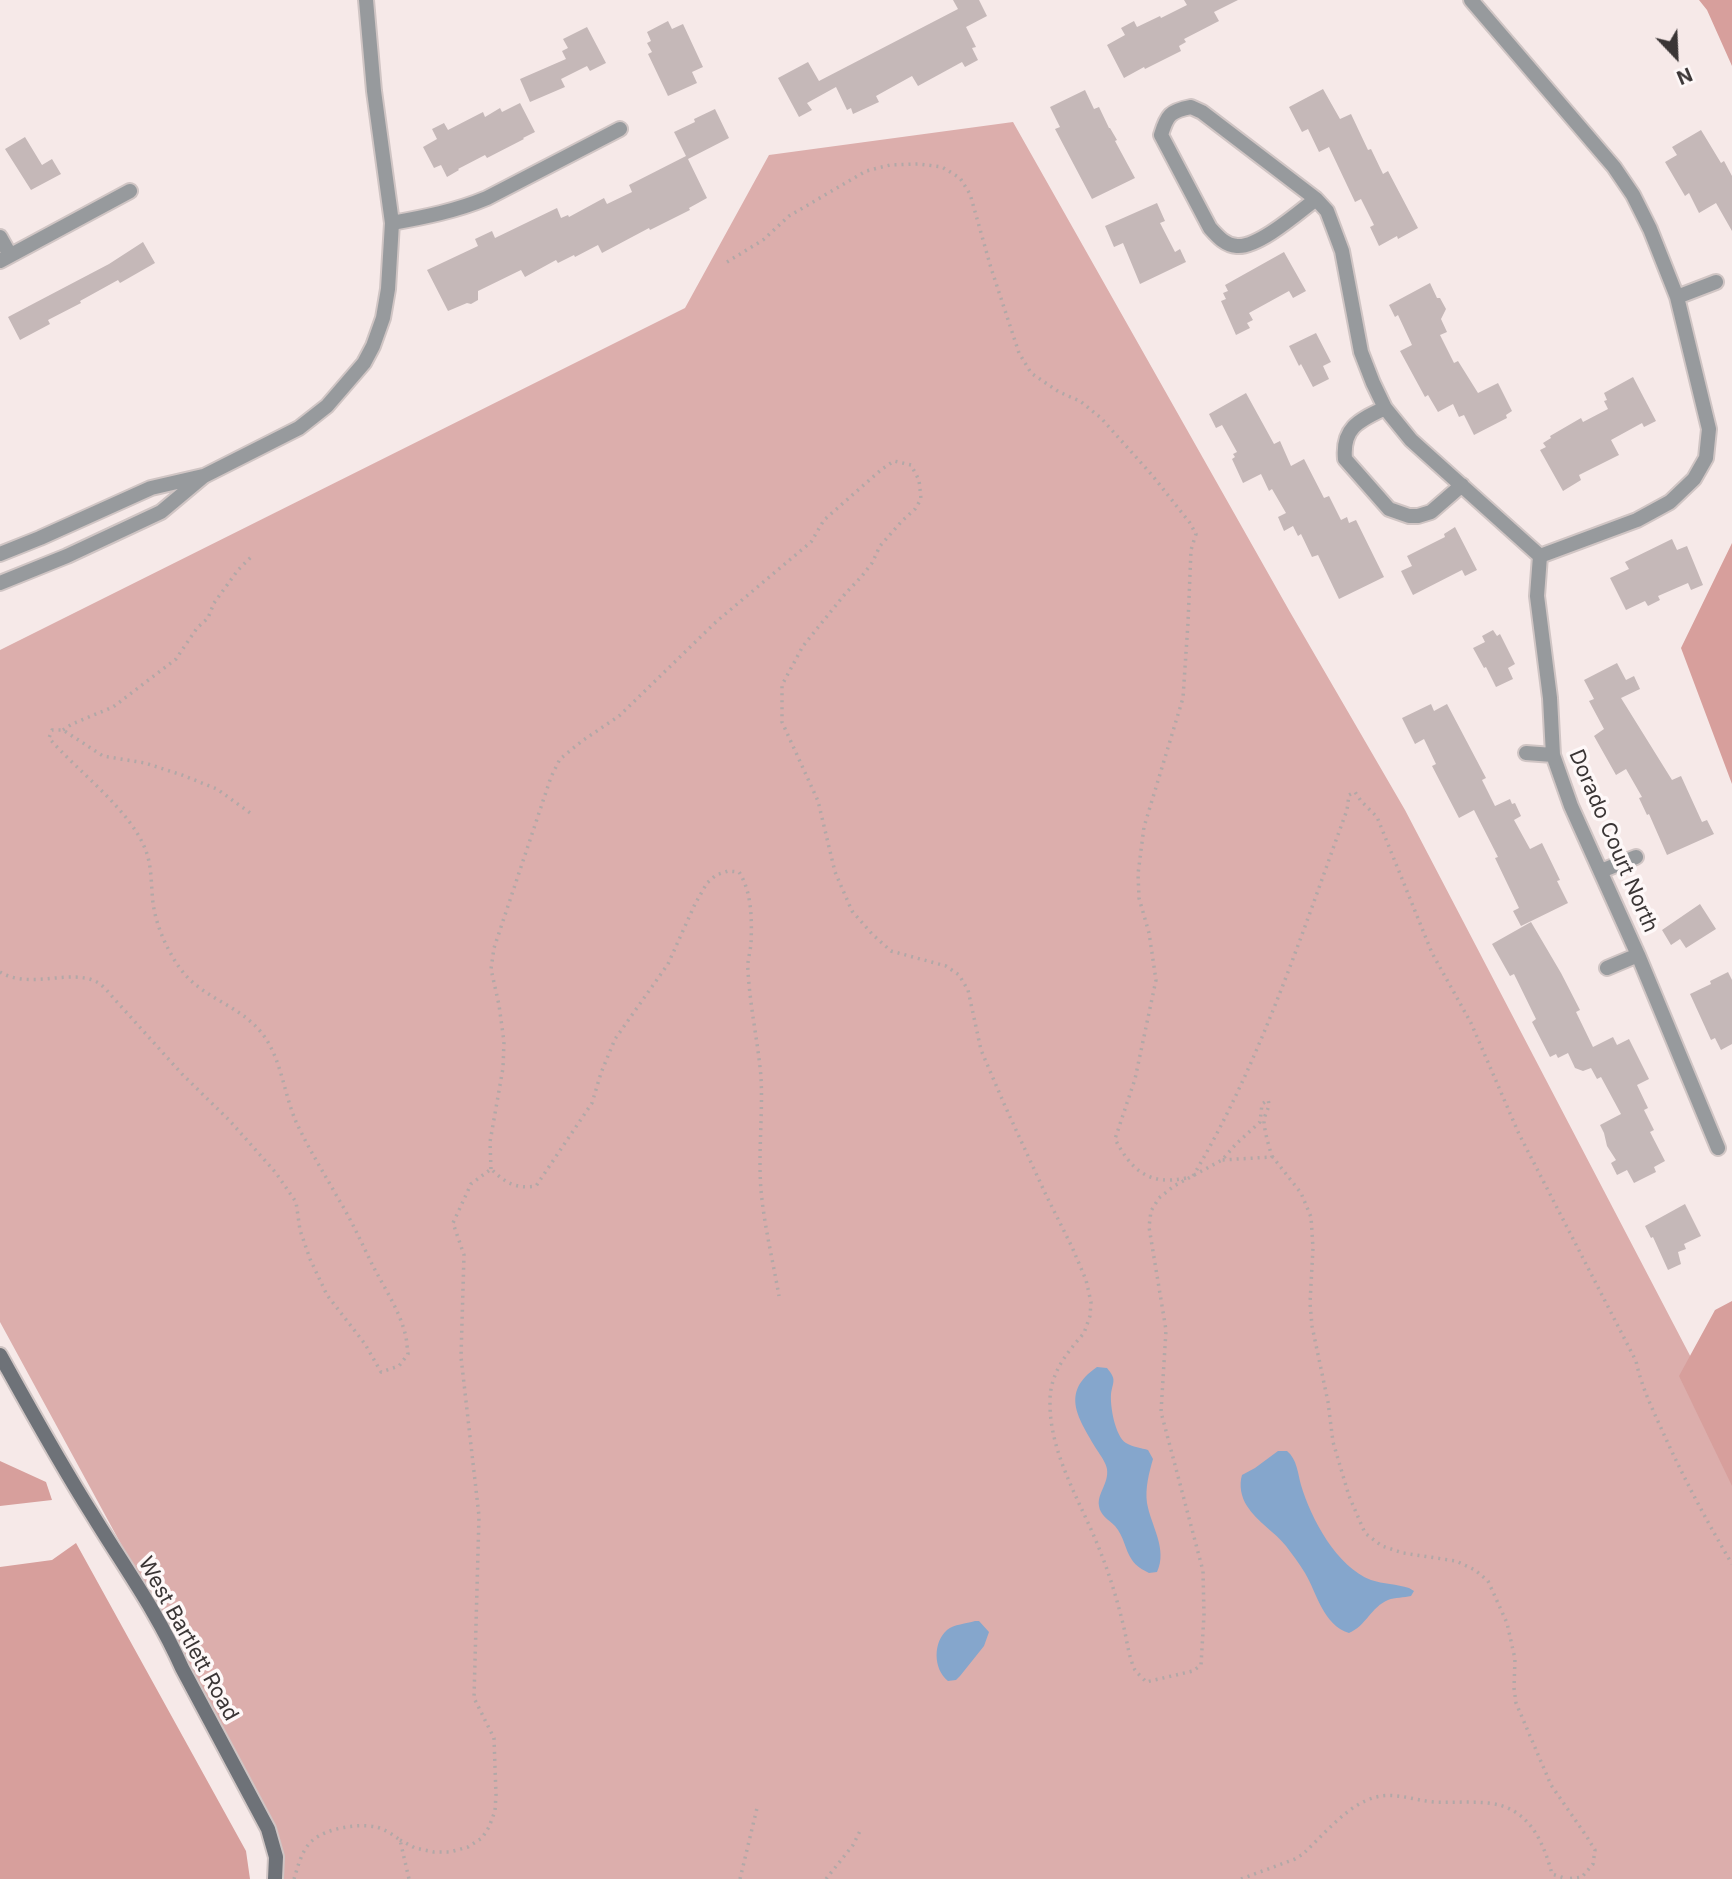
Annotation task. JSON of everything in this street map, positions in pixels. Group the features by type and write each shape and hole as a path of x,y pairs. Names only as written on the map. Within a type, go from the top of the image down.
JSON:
{"street":[{"path":"0,583 67,556 161,512 204,476 299,428 327,406 365,363 383,318 388,289 392,223 374,91 366,0"},
{"path":"1316,199 1263,238 1243,246 1220,240 1210,229 1161,135 1166,119 1181,109 1191,107 1202,111 1316,199 1327,211 1342,251 1361,352 1385,408 1411,440 1541,556 1637,520 1670,502 1694,479 1706,458 1709,429 1677,297 1650,229 1633,195 1614,167 1471,0"},
{"path":"392,223 439,214 487,198 620,129"},
{"path":"0,237 5,258 130,191"},
{"path":"1677,297 1716,282"},
{"path":"1385,408 1364,418 1349,431 1344,449 1345,459 1390,509 1409,516 1431,512 1462,485"},
{"path":"0,554 151,488 204,476"},
{"path":"125,500 135,524"},
{"name":"Dorado Court North","path":"1541,556 1537,596 1550,698 1553,755 1571,806 1638,955 1718,1148"},
{"path":"1526,753 1553,755"},
{"path":"1601,871 1636,857"},
{"path":"1607,968 1638,955"},
{"name":"West Bartlett Road","path":"0,1355 66,1474 147,1600 268,1829 276,1857 275,1879"}],"path":[{"path":"727,262 763,240 789,216 866,171 890,165 919,164 942,167 960,178 970,194 1015,341 1031,373 1059,392 1080,401 1101,418 1152,475 1196,534 1191,550 1183,698 1144,827 1138,874 1139,898 1149,933 1156,980 1135,1079 1115,1139 1125,1157 1146,1175 1164,1181 1194,1176"},
{"path":"779,1296 761,1193 761,1076 750,1005 748,967 752,920 746,883 738,872 716,874 707,883 668,964 615,1039 592,1102 536,1186 523,1188 505,1182 491,1169 490,1142 503,1068 504,1042 491,969 494,948 551,777 560,760 619,716 717,621 811,542 824,520 894,461 911,465 919,480 921,499 915,509 880,545 872,563 803,646 782,685 782,722 818,801 835,872 852,911 891,951 946,967 959,975 968,990 981,1050 1004,1106 1086,1280 1091,1302 1087,1327 1054,1375 1050,1405 1054,1435 1063,1463 1101,1553 1136,1670 1146,1682 1193,1671 1201,1664 1204,1615 1203,1571 1161,1412 1166,1330 1149,1227 1151,1211 1159,1198 1174,1186 1222,1160 1260,1122 1262,1104 1268,1100 1270,1105 1264,1119 1272,1156 1301,1193 1311,1217 1312,1326 1333,1441 1349,1496 1365,1533 1382,1546 1402,1553 1456,1561 1475,1570 1488,1581 1507,1623 1515,1659 1516,1703 1551,1785 1595,1850 1593,1864 1582,1877 1567,1879 1552,1874 1549,1861 1532,1825 1503,1805 1433,1802 1402,1795 1377,1797 1352,1809 1295,1859 1241,1879"},
{"path":"63,730 113,707 176,659 197,628 208,618 214,603 238,570 252,556"},
{"path":"0,972 17,979 81,977 97,982 109,993 276,1173 296,1202 300,1230 327,1294 365,1344 381,1372 399,1366 408,1354 405,1333 395,1308 341,1202 296,1122 277,1062 265,1037 234,1008 211,997 194,984 178,966 157,926 145,848 124,815 49,738 52,730 63,730 103,756 145,763 216,789 253,815"},
{"path":"1194,1176 1268,1021 1347,810 1349,795 1355,792 1377,817 1432,953 1471,1023 1519,1134 1636,1361 1640,1381 1675,1458 1732,1564"},
{"path":"1222,1160 1272,1156"},
{"path":"294,1879 300,1857 313,1840 332,1830 356,1825 376,1827 415,1848 450,1852 468,1847 482,1838 495,1811 494,1738 474,1698 479,1516 461,1357 464,1255 453,1223 471,1184 491,1169"},
{"path":"740,1879 757,1808"},
{"path":"827,1879 853,1845 860,1831"},
{"path":"400,1840 409,1879"}],"shaded area":[{"path":"1699,0 1732,0 1732,66 1707,10"},
{"path":"1013,122 1405,810 1732,1436 1732,1879 282,1879 274,1825 0,1322 0,650 685,308 769,155"},
{"path":"1732,543 1732,784 1681,648"},
{"path":"1732,1301 1732,1486 1679,1376 1715,1310"},
{"path":"0,1461 46,1482 52,1500 0,1506"},
{"path":"76,1543 246,1851 250,1879 0,1879 0,1567 52,1560"}],"water":[{"path":"1097,1367 1107,1368 1113,1378 1111,1406 1122,1439 1128,1444 1148,1450 1153,1459 1147,1497 1160,1546 1157,1572 1149,1573 1134,1562 1118,1530 1100,1509 1099,1501 1107,1469 1084,1428 1076,1407 1078,1387"},
{"path":"1278,1451 1287,1451 1293,1458 1311,1512 1327,1540 1347,1564 1371,1580 1409,1588 1414,1591 1411,1596 1382,1603 1360,1626 1349,1633 1333,1623 1298,1562 1282,1541 1251,1512 1242,1495 1242,1475"},
{"path":"979,1621 989,1632 984,1646 956,1680 948,1681 937,1663 939,1641 950,1628"}],"building":[{"path":"953,0 979,0 987,16 966,27 976,47 972,48 978,60 965,67 962,62 918,86 912,76 876,96 879,102 853,114 851,108 847,110 836,87 807,103 812,110 799,117 778,78 808,62 819,81 958,9"},
{"path":"1184,0 1238,0 1214,12 1219,21 1184,39 1186,42 1179,46 1181,51 1124,78 1107,45 1125,35 1121,28 1134,21 1137,27 1160,16 1161,18 1187,5"},
{"path":"668,21 672,29 683,24 703,67 692,72 697,83 668,96 648,54 652,52 647,43 651,41 647,32"},
{"path":"587,27 606,63 590,71 587,66 561,79 565,87 530,102 520,79 566,59 562,51 568,48 563,39"},
{"path":"1323,89 1340,119 1351,114 1368,150 1371,149 1383,174 1388,171 1418,228 1379,246 1370,227 1374,225 1361,199 1355,202 1329,147 1319,152 1308,129 1302,132 1289,107"},
{"path":"1085,90 1094,109 1099,107 1135,178 1092,199 1055,129 1060,127 1050,107"},
{"path":"520,103 535,132 487,158 485,155 447,177 441,165 434,168 423,147 437,139 432,129 444,123 448,130 483,112 485,117 500,108 502,112"},
{"path":"715,109 729,138 688,159 707,198 689,208 690,210 602,253 598,245 575,257 574,255 558,263 556,260 525,277 521,270 478,291 478,300 471,304 467,303 448,311 427,270 478,246 475,239 492,231 495,238 557,208 561,218 568,215 569,217 604,198 607,204 632,192 629,185 686,156 674,132"},
{"path":"1701,130 1732,176 1732,231 1716,203 1699,213 1689,193 1685,196 1665,162 1677,155 1672,147"},
{"path":"25,137 42,165 52,159 61,174 31,190 5,149"},
{"path":"1157,203 1165,221 1160,223 1175,252 1180,249 1186,262 1140,284 1123,243 1114,247 1105,226"},
{"path":"143,242 155,263 80,301 81,303 48,320 50,324 20,340 8,317 109,264"},
{"path":"1284,252 1306,291 1293,298 1289,291 1249,313 1253,320 1247,323 1250,328 1236,335 1221,301 1226,299 1223,293 1228,291 1225,285"},
{"path":"1430,283 1446,309 1441,319 1447,332 1440,335 1454,363 1458,361 1478,393 1498,383 1512,411 1506,415 1507,418 1474,435 1464,415 1459,417 1453,404 1438,412 1428,395 1425,397 1400,351 1412,345 1398,315 1395,317 1389,305"},
{"path":"1316,333 1331,362 1323,366 1329,379 1313,387 1289,346"},
{"path":"1633,377 1656,421 1644,427 1642,423 1611,440 1619,455 1579,475 1581,480 1563,491 1540,450 1546,447 1543,443 1581,418 1583,422 1608,409 1604,393"},
{"path":"1246,393 1274,444 1280,441 1291,466 1304,459 1324,498 1329,496 1341,520 1347,517 1349,523 1356,520 1384,577 1339,599 1318,555 1312,557 1301,534 1298,536 1293,526 1284,531 1278,517 1286,513 1272,489 1269,491 1261,474 1243,483 1232,459 1237,452 1222,425 1216,428 1209,414"},
{"path":"1455,527 1477,570 1465,576 1462,570 1413,595 1401,571 1412,566 1407,556 1445,537 1444,534"},
{"path":"1672,539 1677,550 1687,546 1703,585 1691,590 1688,583 1658,596 1660,600 1648,606 1645,601 1626,610 1610,578 1629,569 1625,562"},
{"path":"1493,630 1497,636 1500,634 1515,664 1508,668 1513,679 1496,687 1473,648 1485,642 1482,636"},
{"path":"1617,663 1626,680 1634,676 1640,689 1621,698 1672,780 1681,776 1702,822 1707,820 1714,834 1667,855 1639,798 1642,797 1626,769 1616,775 1594,736 1604,729 1589,701 1594,699 1584,680"},
{"path":"1431,704 1434,711 1447,704 1486,778 1482,780 1495,806 1510,799 1512,804 1515,803 1521,816 1514,820 1530,849 1542,843 1568,903 1521,926 1513,911 1519,908 1495,858 1498,857 1474,810 1459,818 1432,766 1436,764 1424,739 1415,744 1402,718"},
{"path":"1700,904 1716,929 1686,948 1680,939 1671,945 1662,930"},
{"path":"1531,922 1580,1010 1576,1012 1593,1047 1613,1037 1617,1045 1629,1039 1649,1079 1637,1085 1648,1108 1644,1110 1654,1130 1650,1132 1665,1161 1654,1167 1656,1172 1634,1183 1627,1170 1617,1175 1611,1163 1616,1160 1607,1146 1600,1125 1621,1114 1601,1077 1597,1079 1591,1068 1583,1071 1575,1068 1568,1053 1558,1058 1556,1054 1550,1057 1532,1022 1536,1019 1514,974 1510,976 1492,944"},
{"path":"1728,972 1732,980 1732,1044 1721,1050 1715,1038 1711,1040 1690,994"},
{"path":"1685,1204 1701,1236 1684,1244 1686,1249 1678,1252 1681,1264 1668,1270 1645,1226"}]}
